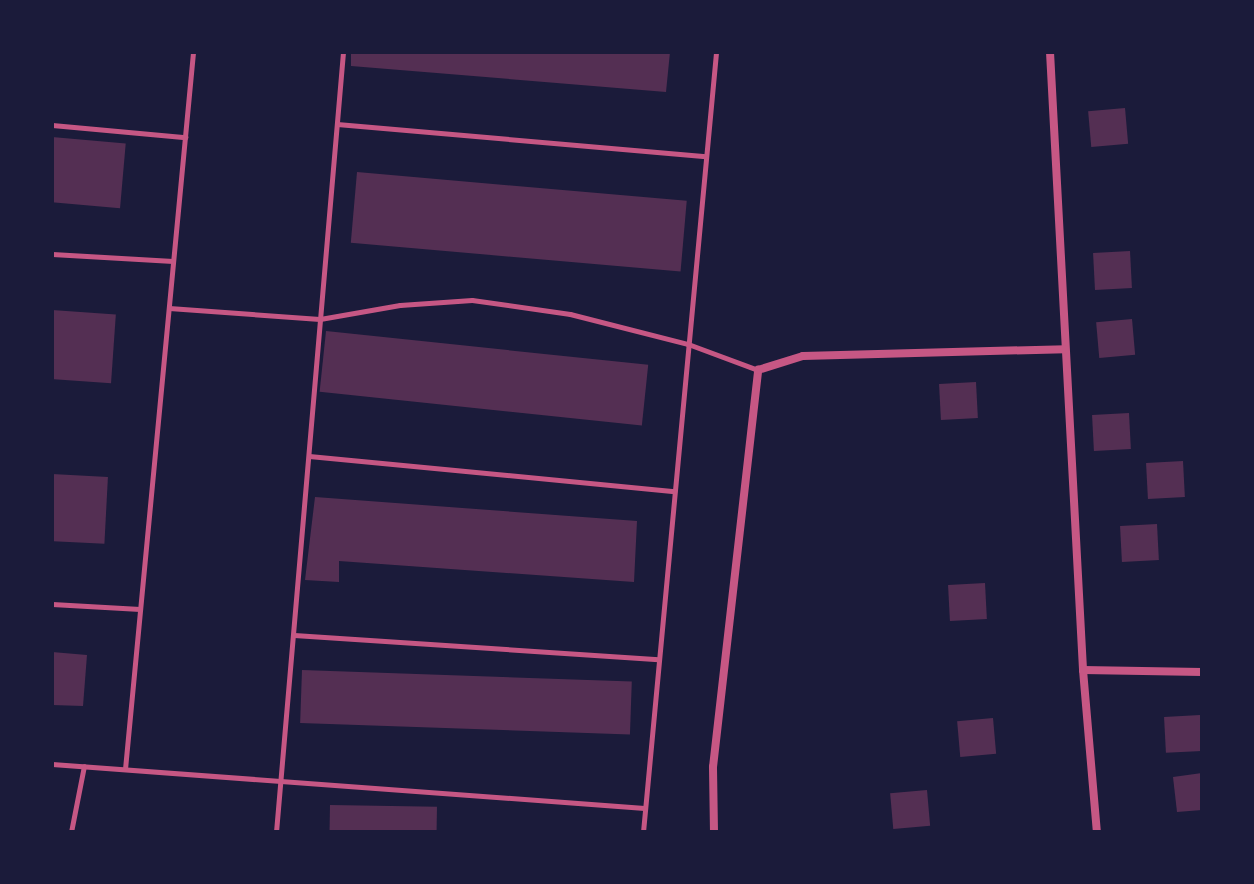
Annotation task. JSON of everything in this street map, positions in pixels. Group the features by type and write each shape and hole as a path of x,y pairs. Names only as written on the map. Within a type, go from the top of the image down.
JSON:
{"street":[{"path":"1050,52 1083,670 1097,832"},
{"path":"714,832 713,767 758,370 803,356 1065,349"},
{"path":"1083,670 1202,672"}],"lane":[{"path":"125,769 193,52"},
{"path":"276,832 343,52"},
{"path":"643,832 716,52"},
{"path":"337,124 706,156"},
{"path":"52,125 185,137"},
{"path":"52,254 173,261"},
{"path":"169,308 320,319 400,305 472,300 570,314 688,344 758,370"},
{"path":"309,456 674,491"},
{"path":"52,604 140,609"},
{"path":"294,635 658,659"},
{"path":"52,764 644,808"},
{"path":"71,832 84,766"}],"building":[{"path":"351,52 670,52 666,92 351,66"},
{"path":"1125,108 1128,144 1091,147 1088,111"},
{"path":"52,137 126,143 120,208 52,202"},
{"path":"357,172 687,201 681,272 351,243"},
{"path":"1130,251 1132,288 1095,290 1093,253"},
{"path":"52,310 116,314 111,383 52,379"},
{"path":"1132,319 1135,355 1099,358 1096,322"},
{"path":"326,331 648,365 642,426 320,392"},
{"path":"976,382 978,418 941,420 939,384"},
{"path":"1129,413 1131,449 1094,451 1092,415"},
{"path":"1183,461 1185,497 1148,499 1146,463"},
{"path":"52,474 108,477 104,544 52,541"},
{"path":"315,497 637,521 634,582 339,561 339,582 305,580"},
{"path":"1157,524 1159,560 1122,562 1120,526"},
{"path":"985,583 987,619 950,621 948,585"},
{"path":"52,652 87,655 83,706 52,705"},
{"path":"302,670 632,682 630,734 300,723"},
{"path":"1200,715 1202,751 1166,753 1164,717"},
{"path":"993,718 996,754 960,757 957,721"},
{"path":"1202,773 1202,810 1177,812 1173,777"},
{"path":"927,790 930,826 893,829 890,793"},
{"path":"330,805 437,807 437,832 330,832"}]}
